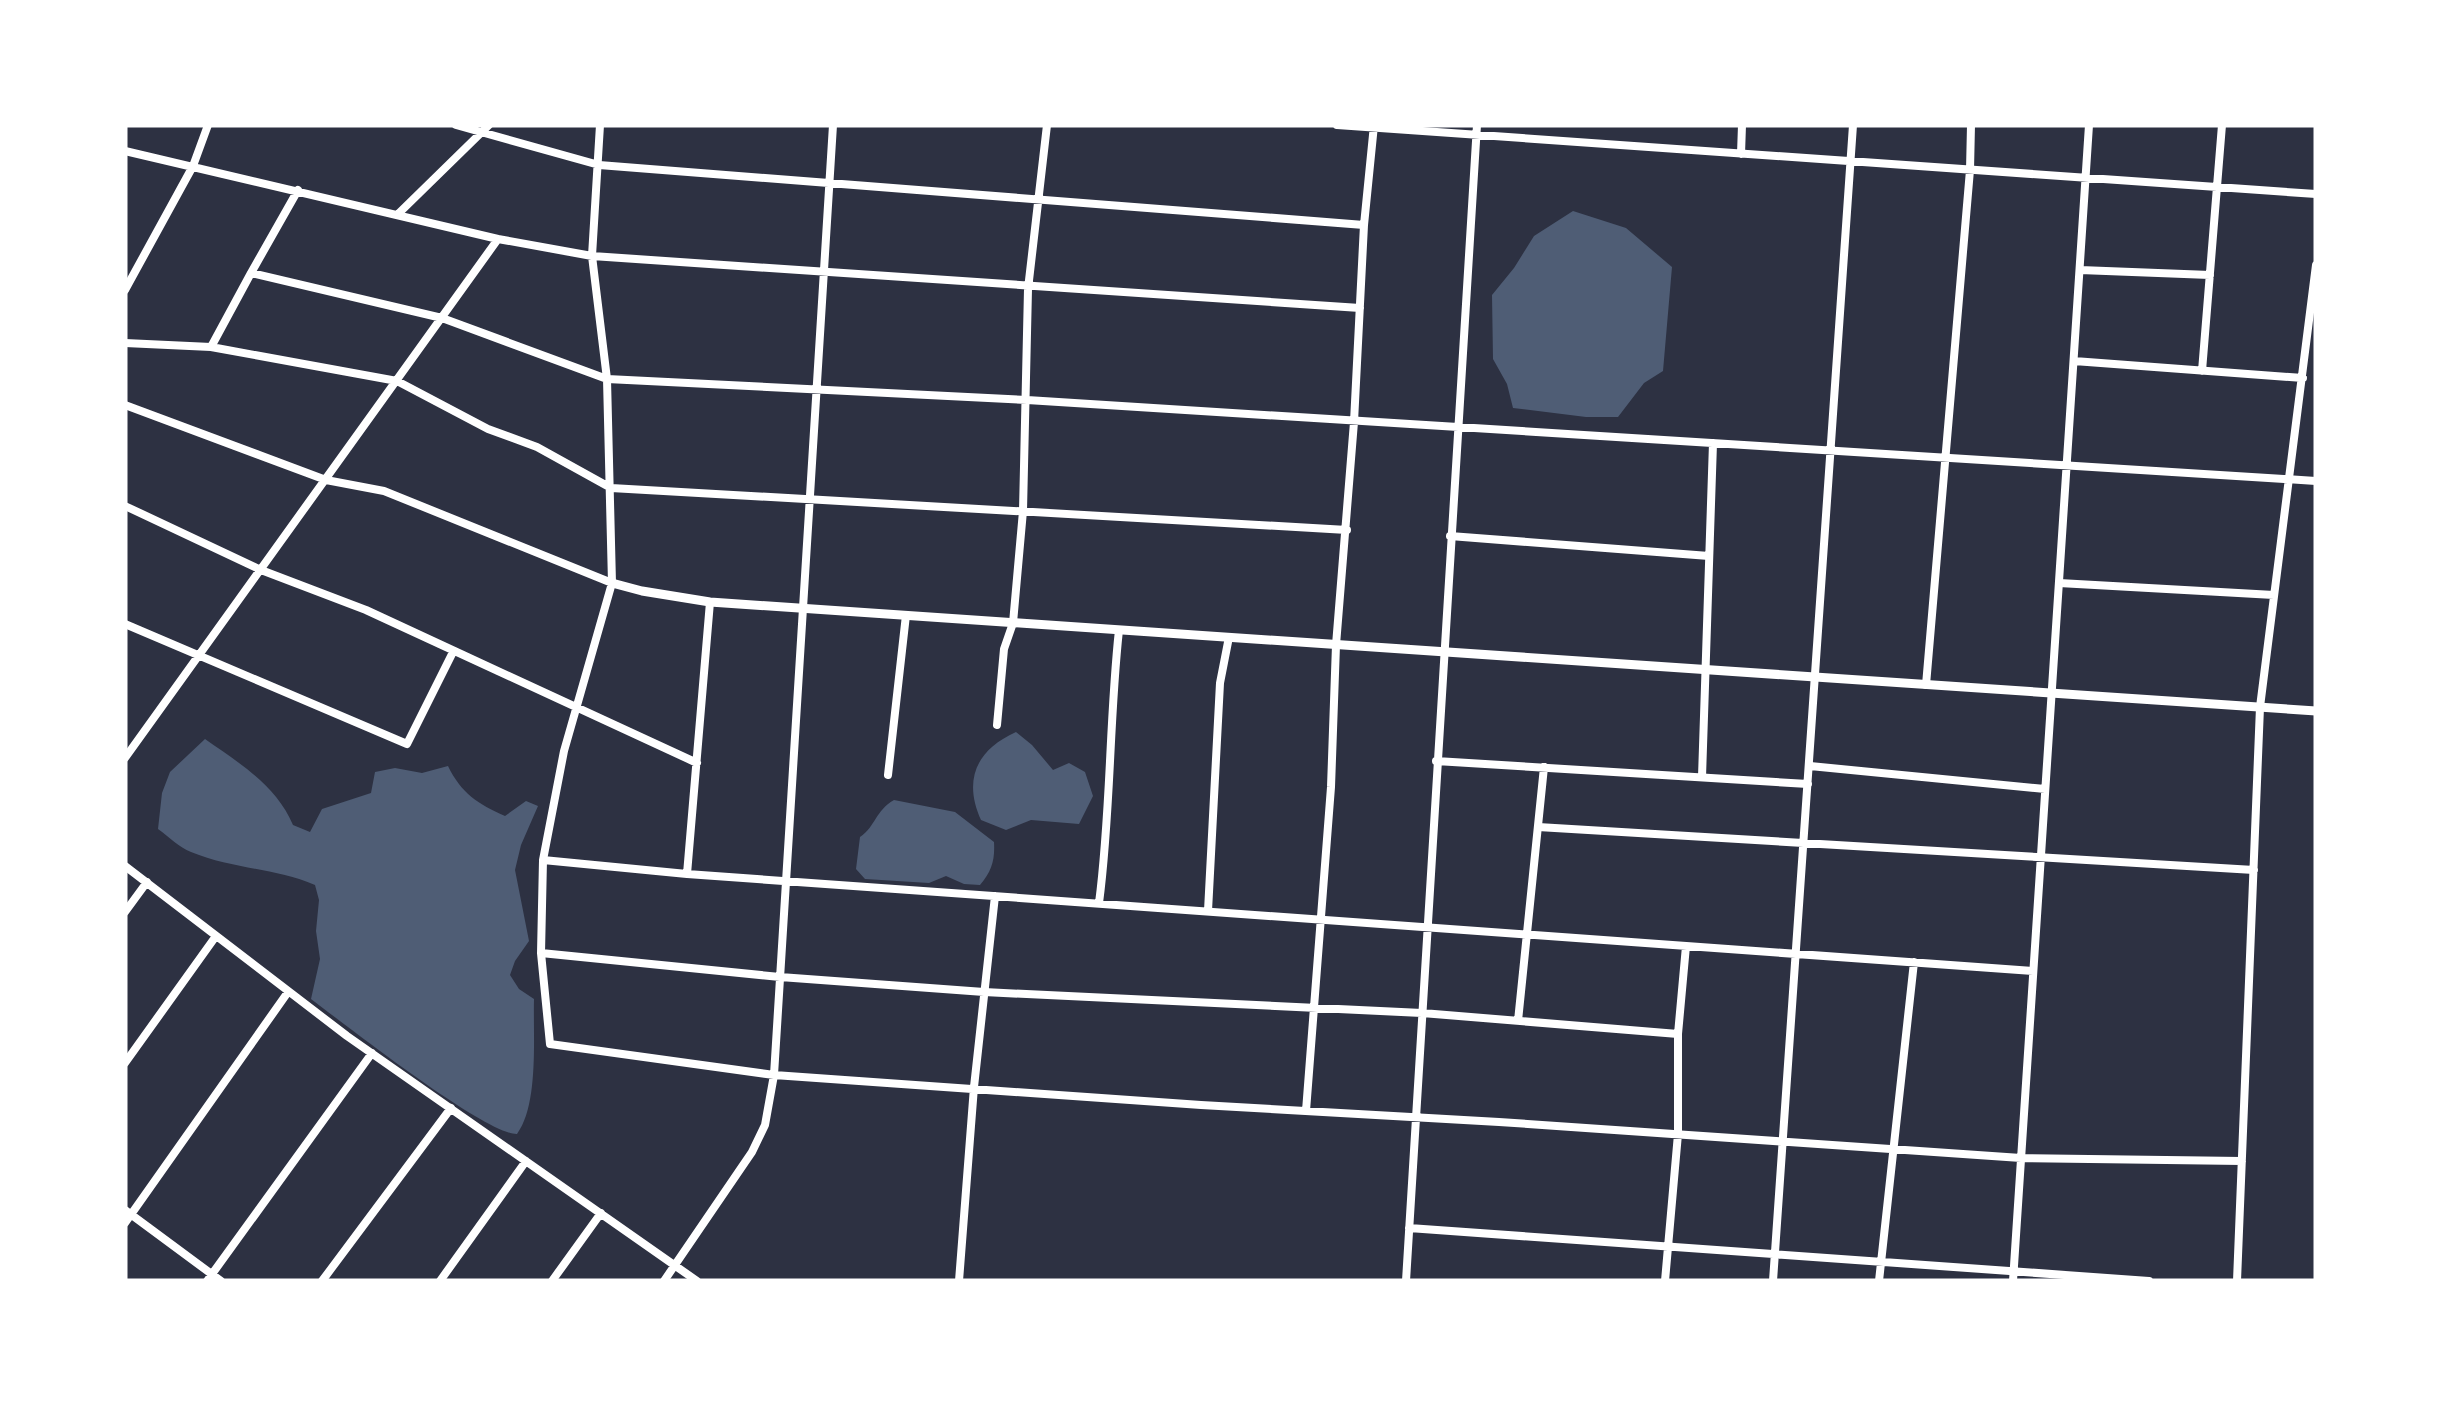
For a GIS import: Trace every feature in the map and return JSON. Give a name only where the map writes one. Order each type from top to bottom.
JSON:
[{"type":"street","points":[[125,290],[194,166],[208,125]]},
{"type":"street","points":[[456,125],[598,165],[1364,224]]},
{"type":"street","points":[[397,215],[489,125]]},
{"type":"street","points":[[600,125],[592,256],[607,379],[612,582],[564,751],[544,860],[541,953],[550,1044],[774,1075],[2021,1158],[2242,1161]]},
{"type":"street","points":[[664,1281],[752,1152],[765,1125],[774,1075],[834,125]]},
{"type":"street","points":[[998,725],[1004,649],[1013,623],[1023,511],[1028,286],[1047,125]]},
{"type":"street","points":[[1337,125],[1477,130],[1741,154],[2316,194]]},
{"type":"street","points":[[1741,154],[1742,125]]},
{"type":"street","points":[[1772,1281],[1853,125]]},
{"type":"street","points":[[1926,684],[1972,125]]},
{"type":"street","points":[[2013,1276],[2089,125]]},
{"type":"street","points":[[2202,371],[2222,125]]},
{"type":"street","points":[[1306,1111],[1331,787],[1336,645],[1347,530],[1364,224],[1374,126]]},
{"type":"street","points":[[1406,1281],[1477,130]]},
{"type":"street","points":[[125,151],[498,239],[592,256],[1360,308]]},
{"type":"street","points":[[210,346],[298,190]]},
{"type":"street","points":[[125,758],[498,239]]},
{"type":"street","points":[[2237,1281],[2260,707],[2316,265]]},
{"type":"street","points":[[2080,270],[2210,275]]},
{"type":"street","points":[[250,273],[442,318],[607,379],[1027,400],[2316,481]]},
{"type":"street","points":[[125,343],[210,346],[397,381],[611,488],[1347,530]]},
{"type":"street","points":[[2074,362],[2303,378]]},
{"type":"street","points":[[125,405],[326,480],[384,491],[612,582],[710,602],[2316,711]]},
{"type":"street","points":[[1702,777],[1713,443]]},
{"type":"street","points":[[125,506],[261,570],[366,610],[697,763]]},
{"type":"street","points":[[1450,536],[1709,556]]},
{"type":"street","points":[[2059,583],[2274,595]]},
{"type":"street","points":[[688,874],[710,602]]},
{"type":"street","points":[[888,775],[906,615]]},
{"type":"street","points":[[125,624],[408,744],[452,652]]},
{"type":"street","points":[[1098,903],[1108,837],[1112,692],[1119,630]]},
{"type":"street","points":[[1208,911],[1220,682],[1229,638]]},
{"type":"street","points":[[125,734],[138,740]]},
{"type":"street","points":[[1436,761],[1808,784]]},
{"type":"street","points":[[1810,766],[2045,789]]},
{"type":"street","points":[[1518,1021],[1544,768]]},
{"type":"street","points":[[1538,828],[2254,870]]},
{"type":"street","points":[[544,860],[688,874],[2033,971]]},
{"type":"street","points":[[125,866],[372,1053],[697,1281]]},
{"type":"street","points":[[125,912],[147,882]]},
{"type":"street","points":[[959,1281],[974,1088],[995,896]]},
{"type":"street","points":[[125,1063],[216,936]]},
{"type":"street","points":[[1664,1281],[1678,1134],[1678,1034],[1686,946]]},
{"type":"street","points":[[541,953],[984,992],[1422,1013],[1678,1034]]},
{"type":"street","points":[[1879,1281],[1914,962]]},
{"type":"street","points":[[125,1223],[128,1212],[288,992]]},
{"type":"street","points":[[209,1278],[372,1053]]},
{"type":"street","points":[[322,1281],[450,1108]]},
{"type":"street","points":[[440,1281],[526,1161]]},
{"type":"street","points":[[128,1212],[209,1278],[221,1281]]},
{"type":"street","points":[[552,1281],[601,1214]]},
{"type":"street","points":[[1409,1228],[1881,1262],[2013,1276],[2149,1281]]},
{"type":"water","points":[[1573,211],[1626,228],[1672,267],[1663,371],[1644,383],[1618,417],[1513,408],[1507,384],[1493,359],[1492,295],[1534,236]]},
{"type":"water","points":[[1016,732],[1053,770],[1069,763],[1085,772],[1093,796],[1079,824],[1031,820],[1006,830],[981,820],[973,792],[977,768],[991,748]]},
{"type":"water","points":[[205,739],[267,787],[293,825],[310,832],[322,809],[371,793],[375,772],[395,768],[422,773],[448,766],[471,797],[505,816],[526,801],[538,806],[515,870],[529,941],[510,975],[519,989],[534,999],[532,1088],[517,1134],[476,1117],[447,1098],[311,999],[320,959],[315,885],[206,858],[158,829],[162,793],[170,772]]},
{"type":"water","points":[[894,800],[955,812],[994,842],[992,865],[980,885],[964,884],[946,876],[929,883],[865,879],[856,869],[860,837]]}]
